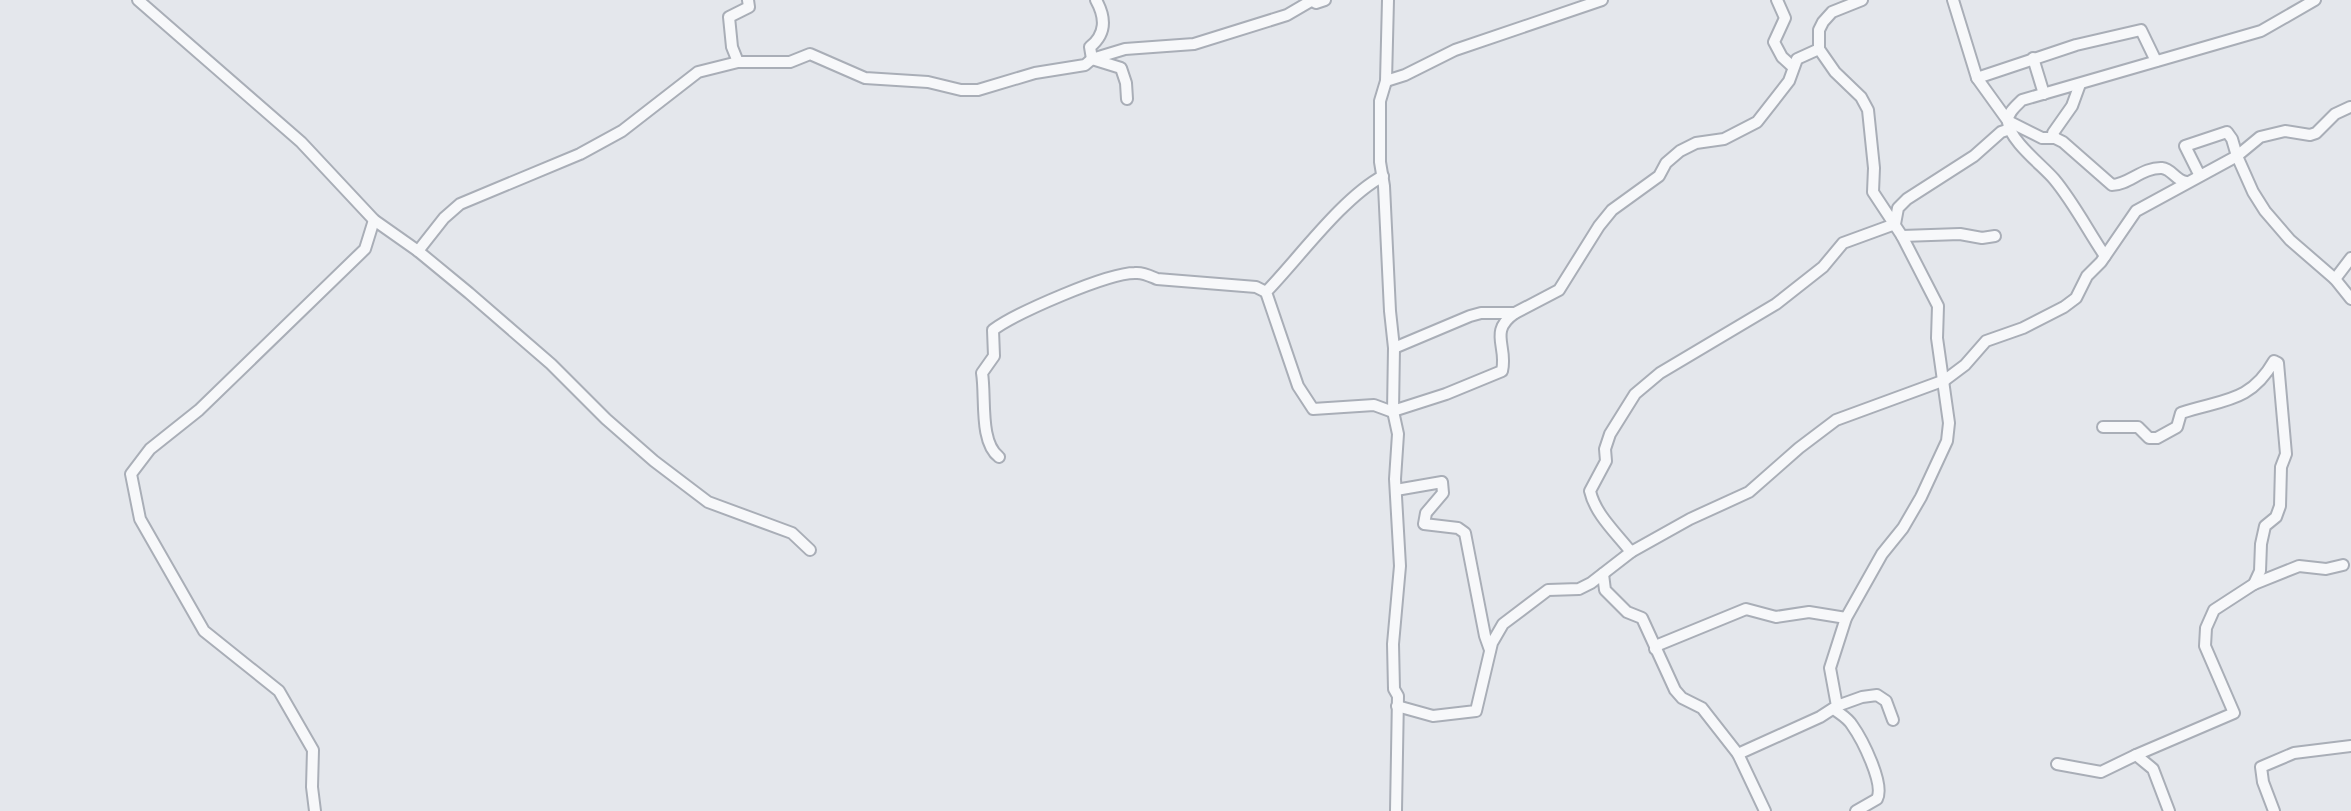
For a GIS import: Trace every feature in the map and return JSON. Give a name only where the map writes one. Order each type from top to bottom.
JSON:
[{"type":"street","points":[[138,0],[301,142],[374,220],[418,251],[551,364],[606,419],[654,461],[708,502],[792,533],[810,550]]},
{"type":"street","points":[[738,62],[732,47],[729,17],[749,7],[748,0]]},
{"type":"street","points":[[1092,59],[1090,47],[1101,38],[1104,30],[1096,0]]},
{"type":"street","points":[[418,251],[444,218],[460,204],[580,154],[622,131],[698,72],[738,62],[790,62],[810,54],[866,78],[928,82],[961,90],[978,90],[1035,73],[1085,65],[1092,59],[1151,45],[1165,47],[1194,44],[1287,15],[1311,0],[1316,3],[1324,0]]},
{"type":"street","points":[[1388,0],[1386,81],[1380,101],[1380,162],[1383,176],[1394,348],[1393,412],[1398,434],[1396,489],[1400,566],[1393,644],[1397,706],[1396,811]]},
{"type":"street","points":[[1386,81],[1406,75],[1455,50],[1602,0]]},
{"type":"street","points":[[1777,0],[1785,18],[1774,42],[1782,57],[1793,67]]},
{"type":"street","points":[[1856,811],[1877,799],[1880,789],[1864,745],[1851,723],[1835,708],[1830,668],[1846,618],[1882,554],[1903,528],[1921,497],[1947,441],[1949,423],[1944,394],[1945,380],[1937,338],[1938,306],[1902,236],[1873,192],[1874,168],[1868,110],[1861,97],[1835,72],[1819,49],[1819,30],[1823,22],[1833,12],[1863,0]]},
{"type":"street","points":[[1953,0],[1977,78],[2024,150],[2054,180],[2081,216],[2105,256]]},
{"type":"street","points":[[1895,224],[1898,208],[1907,199],[1974,156],[2009,125],[2012,109],[2022,100],[2224,39],[2262,31],[2315,0]]},
{"type":"street","points":[[1977,78],[2033,58],[2141,30],[2156,61]]},
{"type":"street","points":[[999,457],[992,452],[987,440],[985,388],[982,373],[994,356],[993,330],[1005,321],[1065,294],[1134,272],[1157,279],[1256,287],[1266,292],[1298,386],[1313,409],[1374,405],[1393,412],[1446,394],[1502,371],[1505,359],[1499,337],[1502,326],[1515,313],[1559,290],[1599,226],[1612,210],[1659,176],[1666,163],[1680,151],[1696,143],[1724,139],[1757,122],[1790,81],[1797,59],[1819,49]]},
{"type":"street","points":[[2033,58],[2044,94]]},
{"type":"street","points":[[1092,59],[1121,68],[1126,83],[1127,99]]},
{"type":"street","points":[[2055,138],[2054,133],[2072,106],[2080,84]]},
{"type":"street","points":[[1397,706],[1433,716],[1476,711],[1490,650],[1503,624],[1548,590],[1578,589],[1603,574],[1631,552],[1690,519],[1749,492],[1799,448],[1836,420],[1945,380],[1965,365],[1986,341],[2023,328],[2076,298],[2087,276],[2105,256],[2136,211],[2236,156],[2260,137],[2285,131],[2310,135],[2316,133],[2336,114],[2350,107]]},
{"type":"street","points":[[2009,125],[2042,138],[2055,138],[2079,155],[2112,186],[2145,171],[2161,168],[2167,169],[2178,181],[2186,182]]},
{"type":"street","points":[[2200,176],[2186,146],[2227,132],[2232,139],[2236,156],[2253,192],[2265,212],[2290,240],[2335,279],[2351,299]]},
{"type":"street","points":[[1266,292],[1330,222],[1383,176]]},
{"type":"street","points":[[315,811],[312,787],[313,750],[279,691],[204,631],[140,519],[131,474],[150,449],[199,410],[365,249],[374,220]]},
{"type":"street","points":[[1631,552],[1607,522],[1592,499],[1590,491],[1606,461],[1605,449],[1610,434],[1635,394],[1660,373],[1776,304],[1823,267],[1843,243],[1895,224]]},
{"type":"street","points":[[1902,236],[1960,234],[1982,238],[1995,236]]},
{"type":"street","points":[[2335,279],[2351,258]]},
{"type":"street","points":[[1394,348],[1470,316],[1481,313],[1515,313]]},
{"type":"street","points":[[2103,427],[2138,427],[2150,438],[2157,438],[2177,427],[2181,413],[2238,398],[2264,378],[2274,361],[2277,361],[2286,454],[2281,467],[2280,506],[2276,517],[2265,526],[2261,544],[2260,571],[2254,584]]},
{"type":"street","points":[[1396,489],[1442,482],[1443,493],[1426,513],[1424,524],[1458,528],[1465,532],[1485,636],[1490,650]]},
{"type":"street","points":[[2057,764],[2101,772],[2234,713],[2205,646],[2206,628],[2214,610],[2254,584],[2299,566],[2326,569],[2343,565]]},
{"type":"street","points":[[1603,574],[1605,590],[1628,612],[1641,618],[1682,698],[1702,708],[1738,754],[1765,811]]},
{"type":"street","points":[[1655,649],[1658,645],[1746,609],[1776,616],[1809,612],[1846,618]]},
{"type":"street","points":[[1738,754],[1862,697],[1877,695],[1886,701],[1893,720]]},
{"type":"street","points":[[2274,811],[2263,782],[2261,767],[2294,753],[2351,746]]},
{"type":"street","points":[[2136,755],[2153,769],[2169,811]]}]
